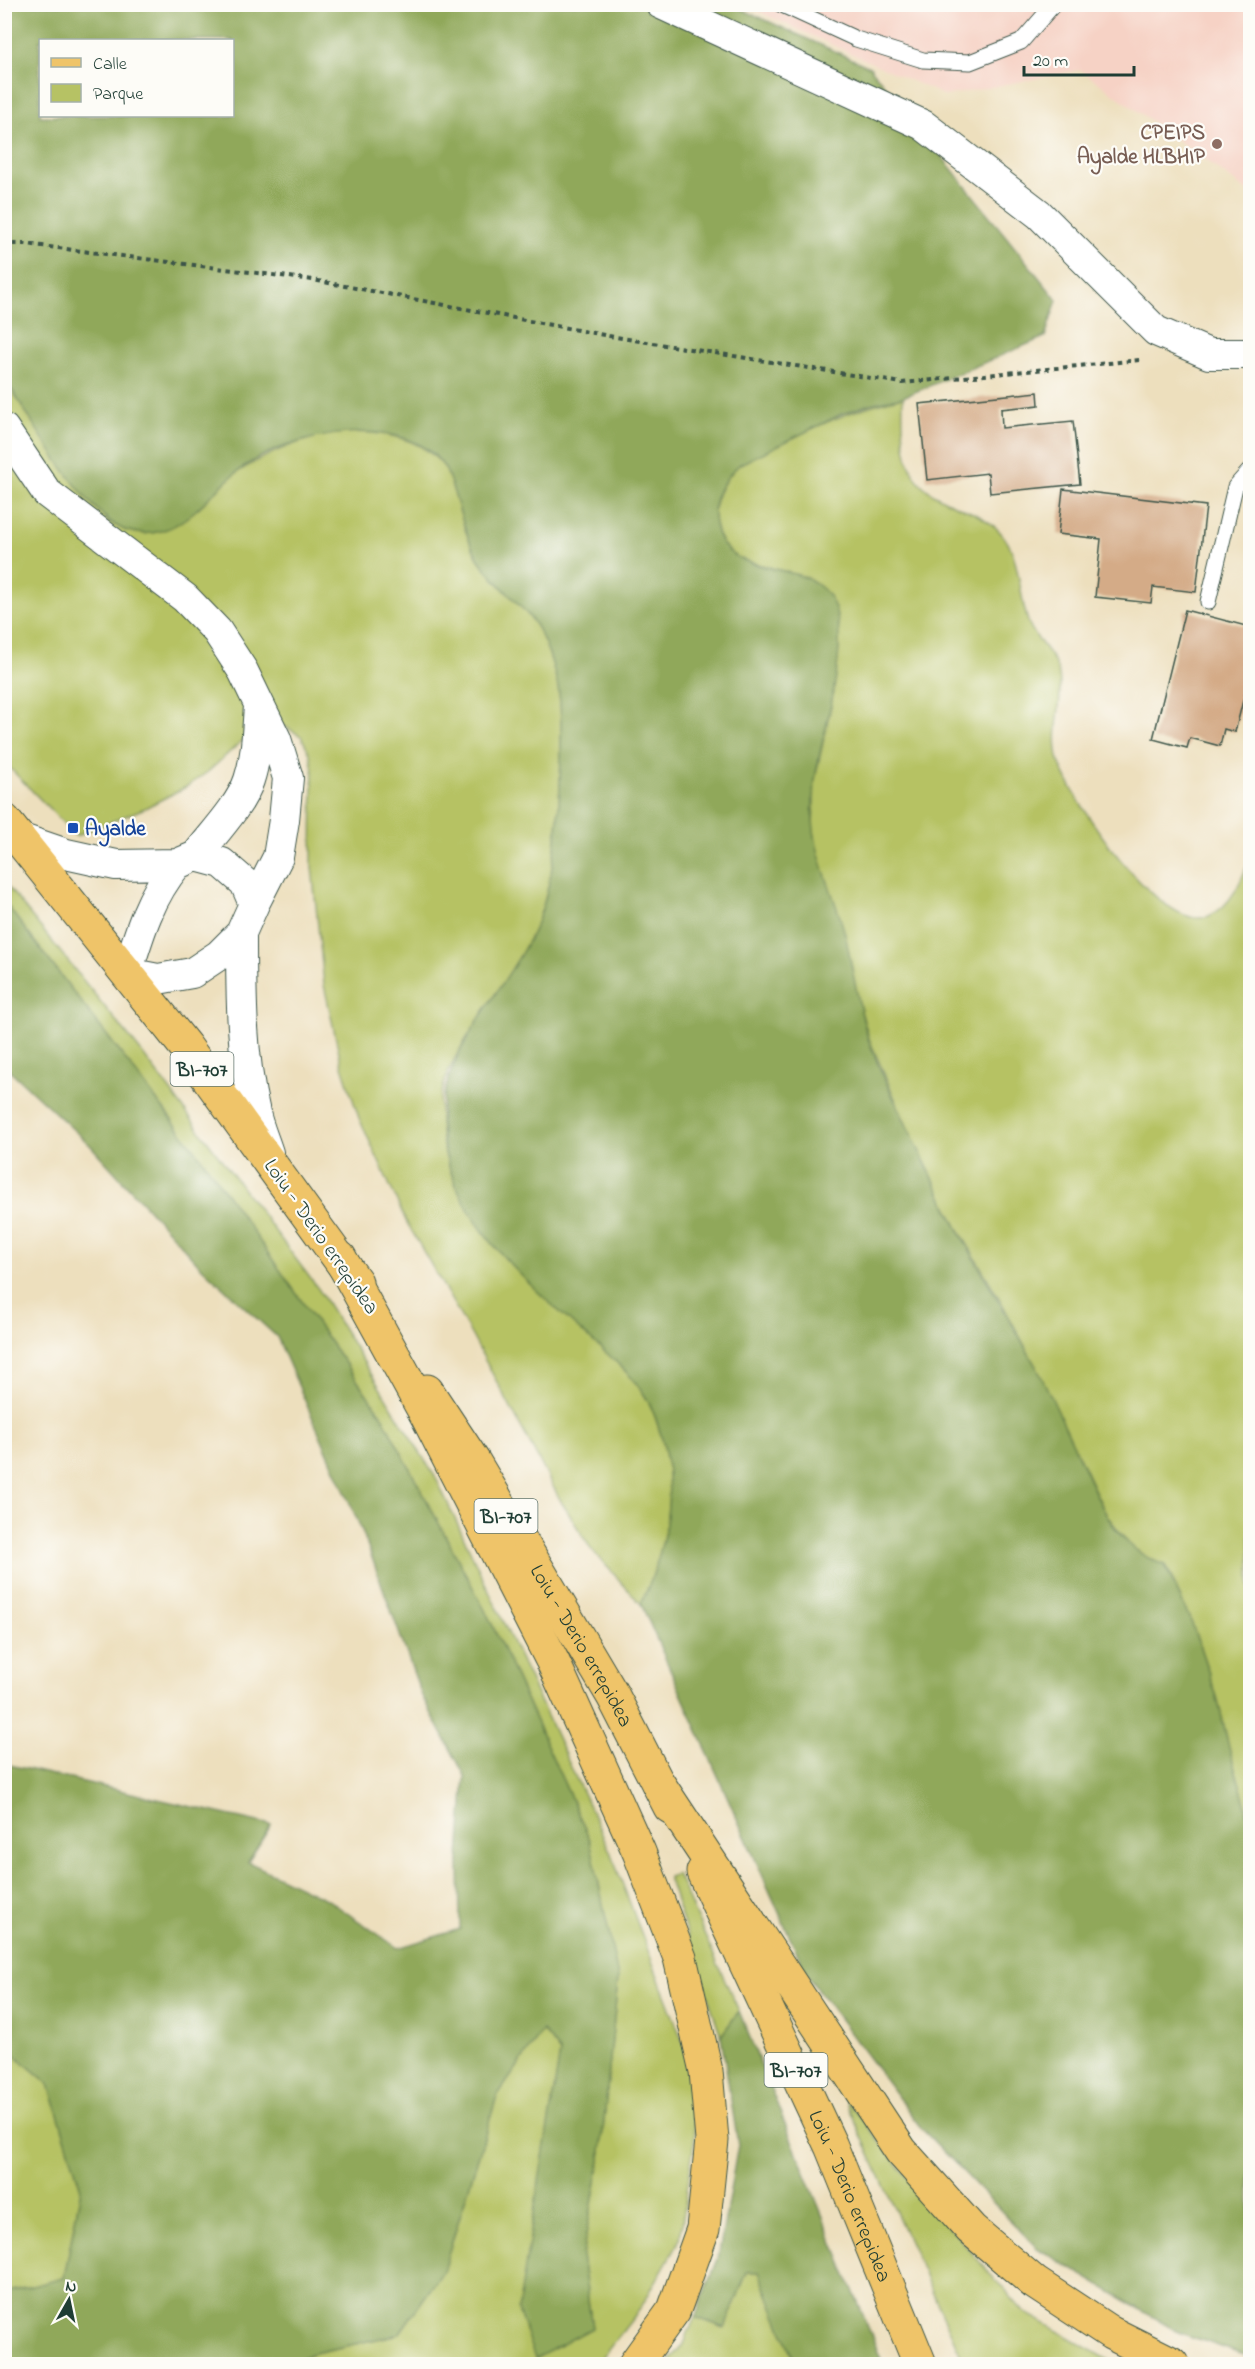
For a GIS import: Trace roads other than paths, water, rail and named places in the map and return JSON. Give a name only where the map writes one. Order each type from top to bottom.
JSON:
[{"type":"main road","name":"Loiu - Derio errepidea","points":[[12,829],[185,1046],[340,1258],[474,1462],[614,1696],[720,1905],[831,2146],[920,2364]]},
{"type":"main road","points":[[340,1258],[427,1416],[554,1664],[639,1852],[680,1958],[706,2071],[712,2140],[704,2229],[674,2310],[635,2364]]},
{"type":"main road","points":[[658,1783],[908,2159],[971,2229],[1035,2283],[1111,2333],[1173,2364]]},
{"type":"street","points":[[661,4],[924,124],[1039,214],[1156,331],[1209,354],[1251,354]]},
{"type":"street","points":[[4,429],[47,493],[185,598],[217,631],[243,671],[276,739],[288,778],[278,857],[241,933],[219,955],[192,972],[158,980],[127,973],[149,907],[162,882],[187,860],[233,808],[249,781],[256,748],[259,706]]},
{"type":"street","points":[[12,829],[66,854],[116,865],[187,860],[222,863],[245,883],[254,904]]},
{"type":"street","points":[[241,933],[241,1005],[247,1068],[255,1114],[273,1167]]},
{"type":"lane","points":[[780,4],[856,39],[922,60],[970,62],[1021,42],[1054,4]]},
{"type":"lane","points":[[1208,602],[1235,487],[1251,470]]},
{"type":"place","name":"CPEIPS Ayalde HLBHIP","points":[[1217,144]]},
{"type":"place","name":"Ayalde","points":[[73,828]]}]
